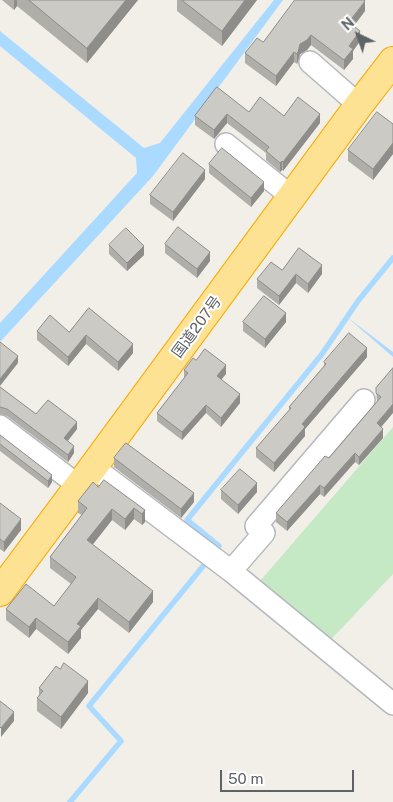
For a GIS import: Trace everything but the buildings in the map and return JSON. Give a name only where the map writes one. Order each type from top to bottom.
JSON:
[{"type":"highway","name":"国道207号","points":[[0,592],[393,61]]},
{"type":"street","points":[[310,62],[359,105]]},
{"type":"street","points":[[226,144],[292,197]]},
{"type":"street","points":[[231,571],[264,533],[256,526],[364,400]]},
{"type":"street","points":[[0,426],[86,477],[231,571],[393,704]]},
{"type":"green space","points":[[393,427],[393,574],[320,651],[248,595]]},
{"type":"water","points":[[274,0],[283,0],[153,176],[0,342],[0,323],[137,173],[136,158],[0,46],[0,31],[144,148],[160,143]]},
{"type":"water","points":[[347,317],[393,352],[393,357]]},
{"type":"waterway","points":[[219,546],[187,520],[322,354],[358,301],[393,258]]},
{"type":"waterway","points":[[70,802],[121,741],[89,706],[204,565]]}]
